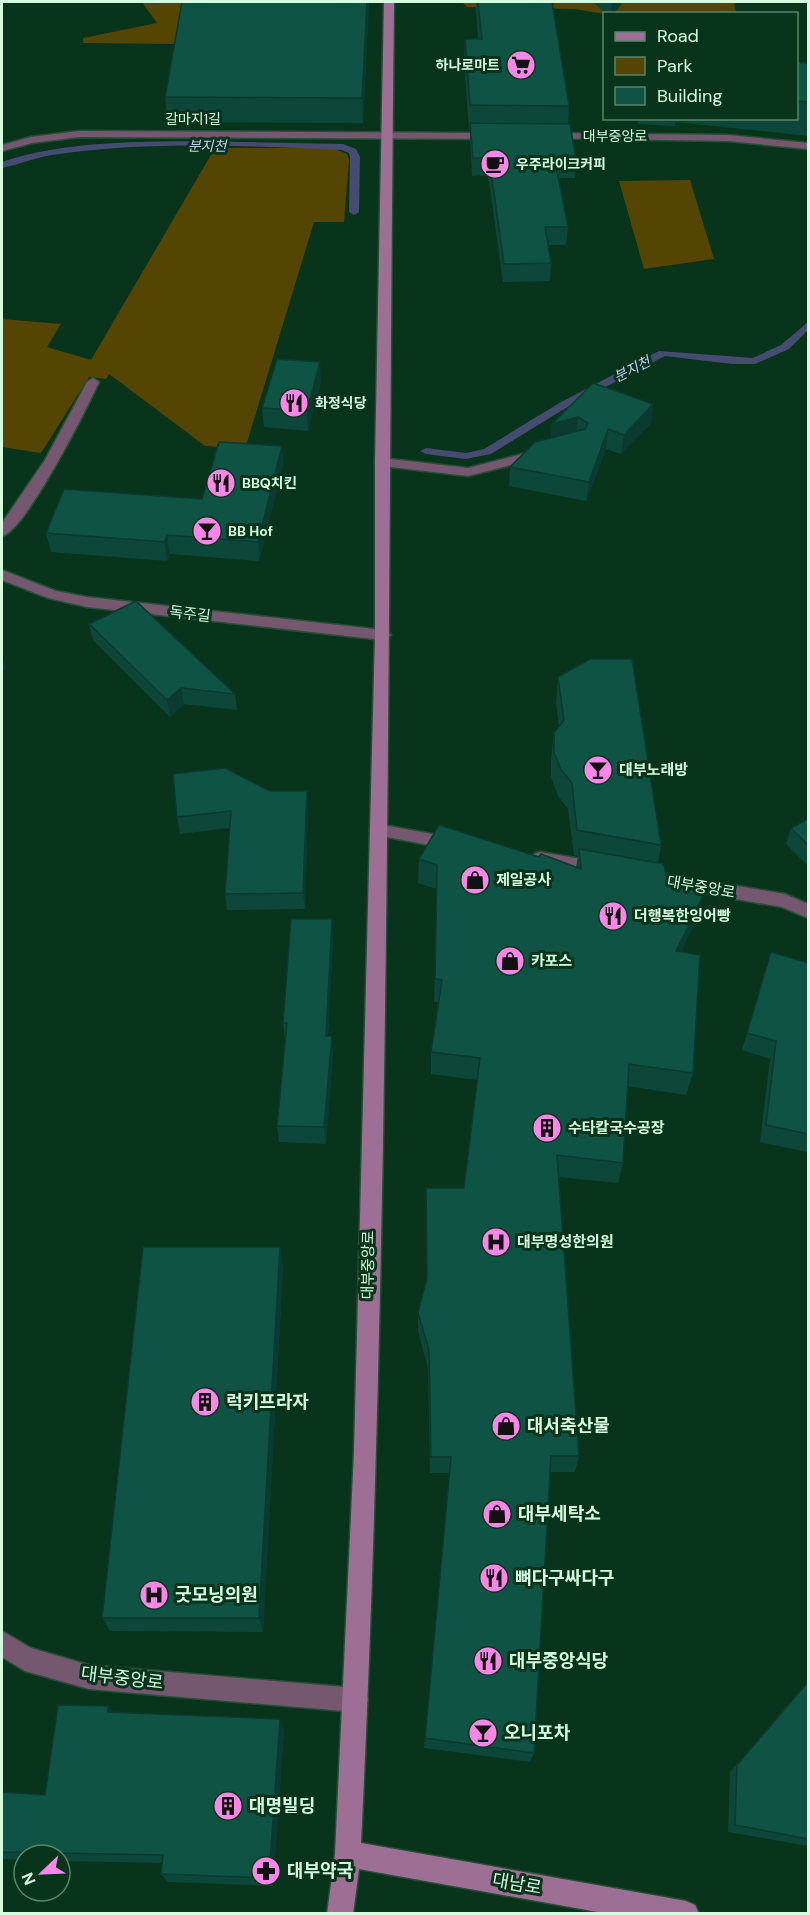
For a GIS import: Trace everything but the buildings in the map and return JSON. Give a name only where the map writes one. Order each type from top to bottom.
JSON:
[{"type":"street","name":"대부중앙로","points":[[340,1914],[348,1854],[365,1440],[383,635],[382,462],[389,2]]},
{"type":"street","name":"대남로","points":[[348,1854],[686,1914]]},
{"type":"lane","name":"갈마지1길","points":[[2,148],[31,140],[79,134],[386,135]]},
{"type":"lane","points":[[386,135],[508,136]]},
{"type":"lane","name":"대부중앙로","points":[[543,136],[694,136],[808,146]]},
{"type":"lane","points":[[2,532],[24,503],[93,382]]},
{"type":"lane","points":[[382,462],[468,472],[555,449]]},
{"type":"lane","name":"독주길","points":[[2,575],[53,595],[87,602],[383,635]]},
{"type":"lane","points":[[378,831],[467,846]]},
{"type":"lane","name":"대부중앙로","points":[[526,856],[786,901],[808,911]]},
{"type":"lane","name":"대부중앙로","points":[[2,1643],[25,1659],[89,1677],[356,1700]]},
{"type":"green space","points":[[142,2],[184,2],[177,44],[83,43],[83,38],[157,23]]},
{"type":"green space","points":[[462,2],[734,2],[736,12],[603,12],[603,14],[575,9],[467,7]]},
{"type":"green space","points":[[215,148],[333,148],[347,154],[349,160],[344,222],[314,222],[245,449],[205,446],[109,374],[106,379],[89,377],[41,453],[2,447],[2,319],[61,324],[47,347],[91,360]]},
{"type":"green space","points":[[690,180],[714,259],[644,269],[619,181]]},
{"type":"waterway","name":"분지천","points":[[2,165],[56,151],[112,146],[223,144],[343,147],[353,151],[355,157],[354,212]]},
{"type":"waterway","name":"분지천","points":[[426,451],[466,456],[487,452],[565,404],[663,353],[732,361],[755,361],[785,347],[808,325]]},
{"type":"place","name":"하나로마트","points":[[521,65]]},
{"type":"place","name":"우주라이크커피","points":[[495,164]]},
{"type":"place","name":"화정식당","points":[[294,403]]},
{"type":"place","name":"BBQ치킨","points":[[221,483]]},
{"type":"place","name":"BB Hof","points":[[207,531]]},
{"type":"place","name":"대부노래방","points":[[598,770]]},
{"type":"place","name":"제일공사","points":[[475,880]]},
{"type":"place","name":"더행복한잉어빵","points":[[613,916]]},
{"type":"place","name":"카포스","points":[[510,961]]},
{"type":"place","name":"수타칼국수공장","points":[[547,1128]]},
{"type":"place","name":"대부명성한의원","points":[[496,1242]]},
{"type":"place","name":"럭키프라자","points":[[205,1402]]},
{"type":"place","name":"대서축산물","points":[[506,1426]]},
{"type":"place","name":"대부세탁소","points":[[497,1514]]},
{"type":"place","name":"뼈다구싸다구","points":[[494,1578]]},
{"type":"place","name":"굿모닝의원","points":[[154,1595]]},
{"type":"place","name":"대부중앙식당","points":[[488,1661]]},
{"type":"place","name":"오니포차","points":[[483,1733]]},
{"type":"place","name":"대명빌딩","points":[[228,1806]]},
{"type":"place","name":"대부약국","points":[[266,1871]]}]
